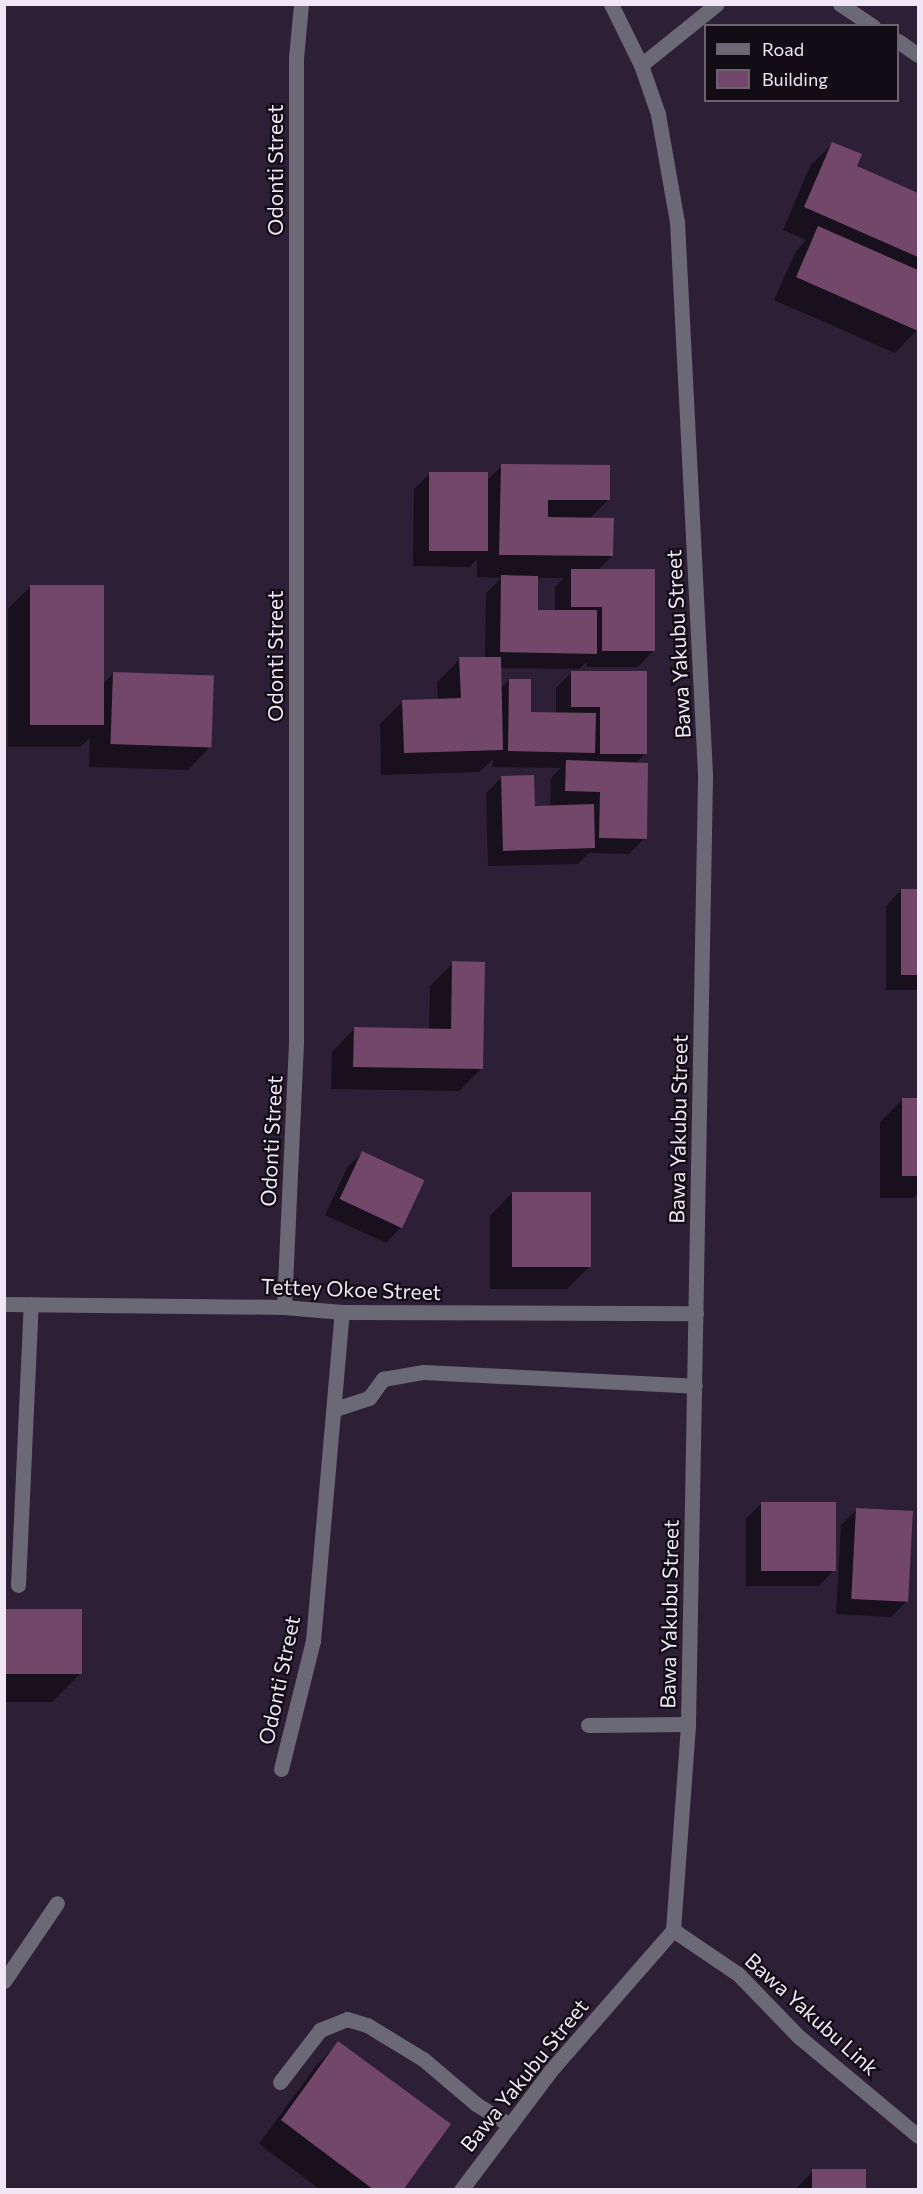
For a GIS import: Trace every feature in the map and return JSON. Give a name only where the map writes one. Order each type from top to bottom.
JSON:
[{"type":"street","name":"Odonti Street","points":[[284,1307],[296,1043],[296,58],[301,4]]},
{"type":"street","name":"Bawa Yakubu Street","points":[[461,2190],[551,2070],[673,1930],[688,1724],[704,762],[677,222],[670,165],[641,65],[610,4]]},
{"type":"street","points":[[641,65],[717,4]]},
{"type":"street","points":[[840,4],[870,24]]},
{"type":"street","points":[[899,42],[918,55]]},
{"type":"street","name":"Tettey Okoe Street","points":[[4,1304],[284,1307],[342,1312],[696,1313]]},
{"type":"street","points":[[18,1585],[31,1304]]},
{"type":"street","name":"Odonti Street","points":[[281,1769],[313,1641],[342,1312]]},
{"type":"street","points":[[335,1409],[369,1398],[383,1379],[423,1372],[695,1386]]},
{"type":"street","points":[[588,1725],[688,1724]]},
{"type":"street","points":[[4,1981],[57,1903]]},
{"type":"street","name":"Bawa Yakubu Link","points":[[673,1930],[738,1974],[798,2036],[918,2136]]},
{"type":"street","points":[[280,2082],[320,2030],[347,2019],[367,2025],[423,2059],[476,2104],[510,2125]]},
{"type":"building","points":[[832,142],[862,154],[857,166],[918,193],[918,257],[804,207]]},
{"type":"building","points":[[818,226],[918,270],[918,331],[796,277]]},
{"type":"building","points":[[501,464],[610,465],[610,500],[548,500],[548,517],[614,518],[613,556],[499,555]]},
{"type":"building","points":[[429,472],[488,472],[488,551],[429,551]]},
{"type":"building","points":[[571,569],[655,569],[655,651],[602,651],[602,607],[571,607]]},
{"type":"building","points":[[501,575],[538,576],[538,610],[597,610],[597,654],[500,652]]},
{"type":"building","points":[[30,585],[104,585],[104,725],[30,725]]},
{"type":"building","points":[[459,657],[501,657],[503,750],[404,753],[402,700],[461,698]]},
{"type":"building","points":[[571,671],[647,671],[647,754],[600,754],[600,707],[571,707]]},
{"type":"building","points":[[113,672],[214,676],[211,747],[110,744]]},
{"type":"building","points":[[509,679],[531,679],[531,712],[596,713],[595,753],[508,751]]},
{"type":"building","points":[[566,760],[648,763],[647,839],[599,838],[600,792],[565,791]]},
{"type":"building","points":[[534,775],[535,806],[594,804],[595,848],[503,851],[501,776]]},
{"type":"building","points":[[901,889],[918,889],[918,975],[901,975]]},
{"type":"building","points":[[452,961],[485,962],[483,1069],[353,1067],[354,1027],[451,1029]]},
{"type":"building","points":[[902,1098],[918,1098],[918,1176],[902,1176]]},
{"type":"building","points":[[362,1151],[425,1180],[402,1228],[340,1199]]},
{"type":"building","points":[[512,1192],[591,1192],[591,1267],[512,1267]]},
{"type":"building","points":[[761,1502],[836,1502],[836,1571],[761,1571]]},
{"type":"building","points":[[856,1508],[913,1511],[908,1602],[851,1599]]},
{"type":"building","points":[[4,1609],[82,1609],[82,1674],[4,1674]]},
{"type":"building","points":[[338,2041],[451,2124],[403,2190],[374,2190],[281,2120]]},
{"type":"building","points":[[812,2169],[866,2169],[866,2190],[812,2190]]}]
